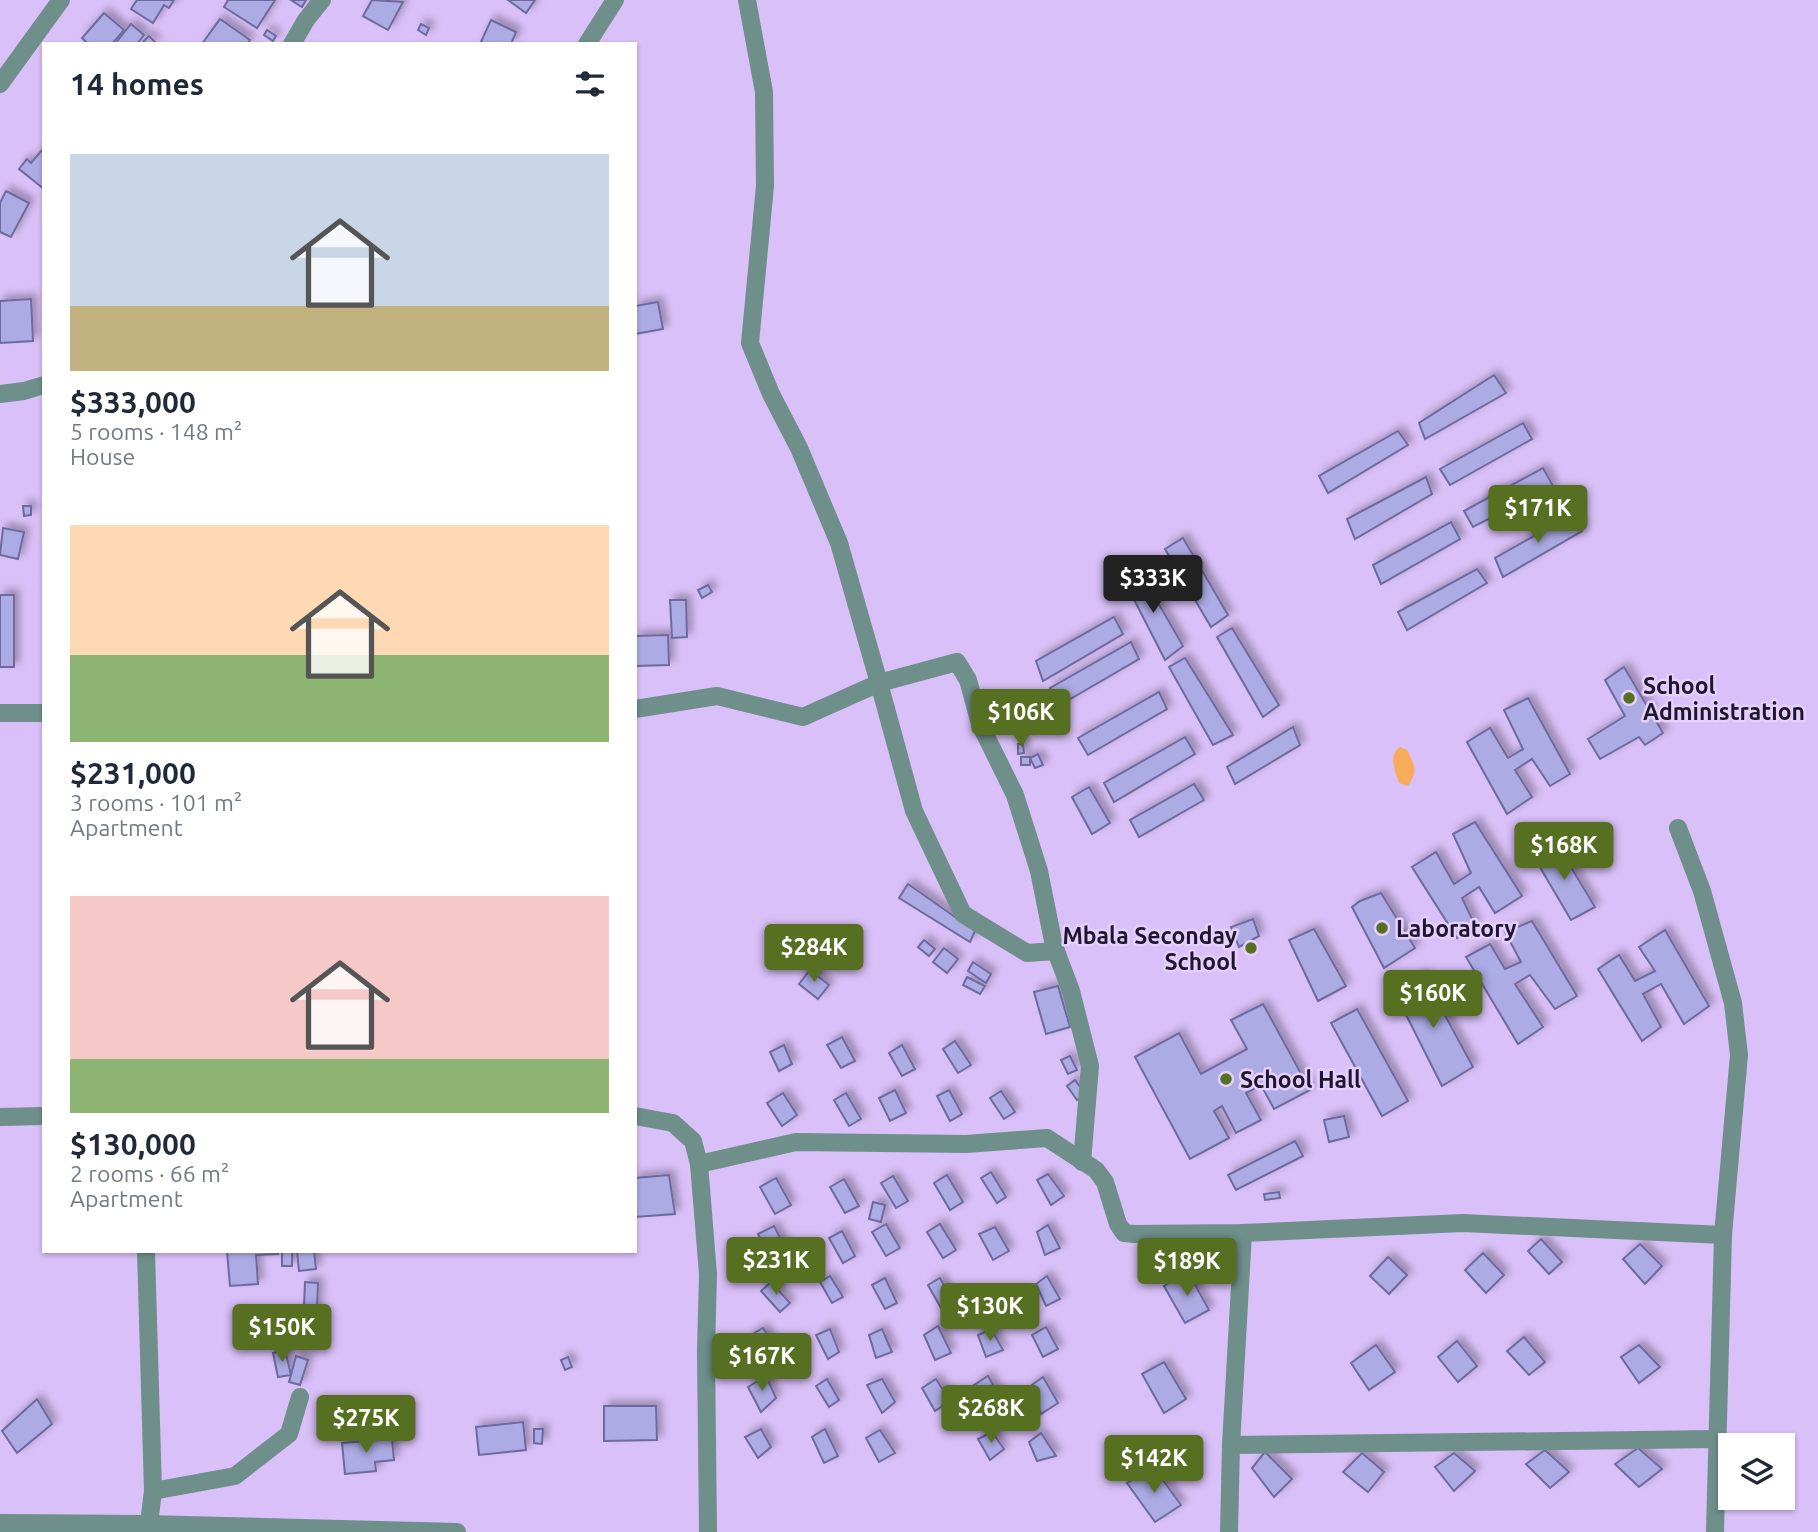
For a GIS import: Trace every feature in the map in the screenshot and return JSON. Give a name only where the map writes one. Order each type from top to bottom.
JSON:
[{"type":"street","points":[[0,84],[61,0]]},
{"type":"street","points":[[293,42],[322,0]]},
{"type":"street","points":[[588,42],[615,0]]},
{"type":"street","points":[[747,0],[764,92],[765,186],[750,343],[839,542],[914,811],[963,914],[1027,953],[1056,951]]},
{"type":"street","points":[[0,394],[42,386]]},
{"type":"street","points":[[637,709],[717,696],[803,717],[879,683],[957,662],[968,680],[980,724],[1015,795],[1039,871],[1056,951],[1071,991],[1090,1066],[1082,1162]]},
{"type":"street","points":[[0,713],[42,713]]},
{"type":"street","points":[[1678,828],[1702,891],[1720,956],[1732,1003],[1739,1055],[1723,1235],[1715,1532]]},
{"type":"street","points":[[0,1116],[42,1116]]},
{"type":"street","points":[[637,1116],[673,1123],[693,1141],[699,1164],[708,1274],[708,1532]]},
{"type":"street","points":[[699,1164],[796,1142],[967,1144],[1047,1138],[1096,1170],[1105,1182],[1118,1224],[1124,1233],[1243,1233],[1463,1223],[1723,1235]]},
{"type":"street","points":[[1229,1532],[1243,1233]]},
{"type":"street","points":[[146,1253],[153,1491],[147,1528]]},
{"type":"street","points":[[153,1491],[235,1476],[289,1434],[300,1396]]},
{"type":"street","points":[[1231,1445],[1717,1439]]},
{"type":"street","points":[[0,1523],[147,1528],[457,1532]]},
{"type":"shaded area","points":[[1400,747],[1407,750],[1413,764],[1414,772],[1408,786],[1399,783],[1394,768],[1394,754]]},
{"type":"building","points":[[137,0],[174,0],[169,8],[164,5],[153,23],[131,9]]},
{"type":"building","points":[[228,0],[275,0],[257,28],[224,7]]},
{"type":"building","points":[[291,0],[306,0],[302,7]]},
{"type":"building","points":[[372,0],[403,2],[388,30],[363,16]]},
{"type":"building","points":[[508,0],[535,0],[526,13]]},
{"type":"building","points":[[104,13],[124,30],[114,42],[86,42],[82,38]]},
{"type":"building","points":[[220,19],[250,40],[248,42],[203,42]]},
{"type":"building","points":[[491,20],[516,32],[512,42],[481,42]]},
{"type":"building","points":[[131,24],[144,35],[139,42],[117,42]]},
{"type":"building","points":[[421,24],[429,28],[426,35],[418,30]]},
{"type":"building","points":[[267,30],[276,36],[273,41],[264,35]]},
{"type":"building","points":[[149,36],[155,42],[143,42]]},
{"type":"building","points":[[42,150],[42,187],[19,169],[27,159],[31,163]]},
{"type":"building","points":[[6,191],[29,203],[11,237],[0,232],[0,203]]},
{"type":"building","points":[[31,299],[33,341],[0,343],[0,301]]},
{"type":"building","points":[[658,302],[663,329],[637,334],[637,306]]},
{"type":"building","points":[[1494,375],[1506,393],[1425,439],[1419,423]]},
{"type":"building","points":[[1523,423],[1532,439],[1450,485],[1440,469]]},
{"type":"building","points":[[1398,431],[1408,445],[1328,493],[1319,476]]},
{"type":"building","points":[[1543,468],[1553,486],[1473,527],[1464,511]]},
{"type":"building","points":[[1426,477],[1432,494],[1355,539],[1347,519]]},
{"type":"building","points":[[23,506],[31,506],[31,515],[24,516]]},
{"type":"building","points":[[1573,514],[1582,531],[1503,577],[1495,558]]},
{"type":"building","points":[[1451,522],[1460,539],[1381,584],[1373,565]]},
{"type":"building","points":[[3,528],[24,532],[18,559],[0,555]]},
{"type":"building","points":[[1183,538],[1228,615],[1211,627],[1165,549]]},
{"type":"building","points":[[1138,568],[1183,646],[1165,660],[1123,578]]},
{"type":"building","points":[[1477,569],[1487,583],[1407,630],[1398,612]]},
{"type":"building","points":[[708,585],[712,592],[702,598],[698,590]]},
{"type":"building","points":[[0,595],[14,595],[14,667],[0,667]]},
{"type":"building","points":[[670,600],[686,600],[687,637],[672,638]]},
{"type":"building","points":[[1114,617],[1123,634],[1043,681],[1036,661]]},
{"type":"building","points":[[1232,628],[1279,705],[1263,717],[1217,637]]},
{"type":"building","points":[[668,635],[669,665],[637,666],[637,636]]},
{"type":"building","points":[[1131,642],[1139,659],[1060,705],[1050,688]]},
{"type":"building","points":[[1185,658],[1233,735],[1213,745],[1169,667]]},
{"type":"building","name":"School Administration","points":[[1624,667],[1663,733],[1645,745],[1639,737],[1600,759],[1588,739],[1625,716],[1605,680]]},
{"type":"building","points":[[1159,692],[1167,709],[1088,755],[1078,738]]},
{"type":"building","points":[[1528,698],[1570,774],[1550,786],[1532,759],[1515,770],[1532,797],[1507,814],[1467,742],[1490,728],[1508,758],[1523,749],[1504,710]]},
{"type":"building","points":[[1293,727],[1300,745],[1235,784],[1227,767]]},
{"type":"building","points":[[1185,737],[1195,754],[1114,802],[1104,783]]},
{"type":"building","points":[[1018,744],[1023,744],[1024,753],[1018,754]]},
{"type":"building","points":[[1038,754],[1043,765],[1035,768],[1030,758]]},
{"type":"building","points":[[1021,757],[1030,757],[1030,765],[1021,765]]},
{"type":"building","points":[[1194,784],[1204,800],[1139,837],[1130,820]]},
{"type":"building","points":[[1089,787],[1110,823],[1092,834],[1072,797]]},
{"type":"building","points":[[1475,822],[1522,896],[1495,913],[1479,887],[1462,898],[1475,925],[1457,938],[1412,867],[1436,852],[1454,884],[1471,873],[1453,834]]},
{"type":"building","points":[[1557,844],[1595,907],[1571,920],[1534,857]]},
{"type":"building","points":[[908,884],[975,931],[970,942],[899,898]]},
{"type":"building","name":"Laboratory","points":[[1381,893],[1415,948],[1384,968],[1352,907]]},
{"type":"building","points":[[1253,919],[1259,936],[1239,947],[1231,927]]},
{"type":"building","points":[[1532,921],[1577,996],[1555,1009],[1530,975],[1515,984],[1543,1027],[1518,1044],[1466,957],[1490,944],[1505,969],[1521,962],[1505,932]]},
{"type":"building","points":[[1314,929],[1346,986],[1318,1001],[1289,940]]},
{"type":"building","points":[[1665,930],[1709,1006],[1684,1024],[1661,984],[1643,994],[1661,1027],[1642,1041],[1598,969],[1619,955],[1635,981],[1655,971],[1639,947]]},
{"type":"building","points":[[924,940],[935,949],[929,956],[918,947]]},
{"type":"building","points":[[944,948],[958,959],[947,973],[933,962]]},
{"type":"building","points":[[973,962],[991,974],[986,983],[968,971]]},
{"type":"building","points":[[810,970],[829,985],[818,999],[799,984]]},
{"type":"building","name":"Laboratory","points":[[1423,975],[1473,1067],[1442,1086],[1394,991]]},
{"type":"building","points":[[967,977],[985,986],[980,994],[963,985]]},
{"type":"building","points":[[1058,986],[1070,1027],[1046,1034],[1034,992]]},
{"type":"building","name":"School Hall","points":[[1263,1004],[1310,1090],[1274,1109],[1261,1085],[1246,1093],[1261,1120],[1236,1133],[1222,1106],[1214,1111],[1229,1138],[1190,1159],[1135,1057],[1179,1033],[1201,1074],[1247,1049],[1231,1020]]},
{"type":"building","points":[[1357,1009],[1408,1101],[1382,1116],[1331,1023]]},
{"type":"building","points":[[842,1037],[855,1061],[841,1068],[827,1045]]},
{"type":"building","points":[[955,1041],[971,1065],[958,1073],[943,1049]]},
{"type":"building","points":[[784,1045],[792,1064],[779,1071],[770,1052]]},
{"type":"building","points":[[902,1045],[915,1069],[902,1076],[889,1053]]},
{"type":"building","points":[[1070,1056],[1077,1070],[1068,1074],[1061,1060]]},
{"type":"building","points":[[1075,1080],[1085,1094],[1077,1100],[1067,1086]]},
{"type":"building","points":[[895,1090],[906,1113],[890,1121],[879,1098]]},
{"type":"building","points":[[949,1090],[962,1114],[950,1121],[937,1096]]},
{"type":"building","points":[[1001,1091],[1015,1112],[1004,1119],[990,1098]]},
{"type":"building","points":[[783,1093],[797,1115],[782,1126],[767,1103]]},
{"type":"building","points":[[846,1093],[861,1119],[849,1126],[834,1100]]},
{"type":"building","points":[[1344,1116],[1349,1137],[1329,1142],[1324,1120]]},
{"type":"building","points":[[1295,1141],[1303,1156],[1236,1190],[1228,1175]]},
{"type":"building","points":[[991,1172],[1006,1197],[997,1203],[981,1178]]},
{"type":"building","points":[[1048,1174],[1064,1196],[1051,1205],[1037,1180]]},
{"type":"building","points":[[669,1175],[675,1214],[637,1217],[637,1178]]},
{"type":"building","points":[[947,1175],[963,1202],[950,1210],[934,1183]]},
{"type":"building","points":[[893,1176],[908,1201],[896,1208],[881,1183]]},
{"type":"building","points":[[776,1178],[791,1205],[775,1214],[760,1187]]},
{"type":"building","points":[[844,1179],[859,1206],[845,1213],[830,1187]]},
{"type":"building","points":[[1279,1192],[1280,1198],[1265,1200],[1264,1194]]},
{"type":"building","points":[[873,1202],[885,1205],[881,1222],[869,1219]]},
{"type":"building","points":[[886,1224],[900,1248],[886,1256],[872,1232]]},
{"type":"building","points":[[940,1224],[956,1250],[943,1258],[927,1232]]},
{"type":"building","points":[[1048,1225],[1060,1248],[1045,1255],[1037,1232]]},
{"type":"building","points":[[774,1226],[789,1255],[773,1263],[758,1234]]},
{"type":"building","points":[[995,1227],[1009,1251],[993,1260],[979,1234]]},
{"type":"building","points":[[842,1231],[855,1256],[843,1263],[829,1238]]},
{"type":"building","points":[[1541,1239],[1562,1262],[1549,1274],[1528,1251]]},
{"type":"building","points":[[1640,1244],[1662,1266],[1645,1284],[1623,1259]]},
{"type":"building","points":[[227,1253],[278,1253],[256,1255],[258,1284],[230,1286]]},
{"type":"building","points":[[282,1253],[292,1253],[292,1266],[282,1266]]},
{"type":"building","points":[[297,1253],[314,1253],[316,1269],[299,1271]]},
{"type":"building","points":[[1483,1253],[1504,1275],[1486,1293],[1465,1270]]},
{"type":"building","points":[[1388,1257],[1407,1275],[1389,1294],[1370,1276]]},
{"type":"building","points":[[1188,1272],[1209,1310],[1185,1323],[1164,1286]]},
{"type":"building","points":[[830,1276],[843,1297],[832,1303],[820,1282]]},
{"type":"building","points":[[1047,1276],[1060,1299],[1046,1306],[1036,1284]]},
{"type":"building","points":[[885,1278],[897,1303],[885,1309],[872,1285]]},
{"type":"building","points":[[940,1278],[952,1301],[941,1308],[928,1285]]},
{"type":"building","points":[[305,1282],[318,1283],[316,1330],[303,1329]]},
{"type":"building","points":[[771,1282],[790,1303],[780,1312],[761,1291]]},
{"type":"building","points":[[938,1326],[951,1353],[935,1360],[924,1335]]},
{"type":"building","points":[[1046,1327],[1058,1349],[1043,1357],[1032,1335]]},
{"type":"building","points":[[763,1328],[778,1351],[763,1360],[749,1336]]},
{"type":"building","points":[[830,1329],[839,1352],[828,1359],[816,1335]]},
{"type":"building","points":[[882,1329],[892,1352],[876,1358],[869,1335]]},
{"type":"building","points":[[991,1329],[1003,1350],[986,1357],[978,1335]]},
{"type":"building","points":[[1524,1337],[1545,1362],[1529,1375],[1507,1351]]},
{"type":"building","points":[[1457,1341],[1477,1366],[1458,1382],[1438,1357]]},
{"type":"building","points":[[1376,1345],[1395,1372],[1369,1390],[1351,1363]]},
{"type":"building","points":[[1639,1345],[1660,1367],[1639,1383],[1621,1357]]},
{"type":"building","points":[[285,1350],[291,1375],[278,1377],[273,1353]]},
{"type":"building","points":[[296,1356],[308,1360],[300,1385],[289,1382]]},
{"type":"building","points":[[568,1357],[572,1367],[565,1370],[561,1360]]},
{"type":"building","points":[[1164,1362],[1186,1399],[1164,1413],[1142,1374]]},
{"type":"building","points":[[766,1376],[776,1398],[761,1412],[748,1387]]},
{"type":"building","points":[[988,1376],[1003,1402],[990,1411],[974,1385]]},
{"type":"building","points":[[1043,1377],[1058,1403],[1041,1414],[1029,1387]]},
{"type":"building","points":[[827,1379],[839,1400],[829,1407],[816,1386]]},
{"type":"building","points":[[882,1379],[895,1402],[882,1413],[867,1385]]},
{"type":"building","points":[[936,1379],[950,1401],[935,1411],[922,1388]]},
{"type":"building","points":[[37,1399],[52,1424],[17,1453],[2,1431]]},
{"type":"building","points":[[604,1406],[656,1406],[657,1440],[604,1441]]},
{"type":"building","points":[[523,1422],[526,1450],[479,1455],[476,1427]]},
{"type":"building","points":[[534,1429],[543,1429],[542,1444],[534,1443]]},
{"type":"building","points":[[761,1429],[771,1447],[758,1458],[745,1437]]},
{"type":"building","points":[[825,1429],[838,1456],[824,1463],[812,1437]]},
{"type":"building","points":[[880,1430],[895,1453],[879,1462],[866,1438]]},
{"type":"building","points":[[992,1432],[1004,1449],[990,1460],[978,1439]]},
{"type":"building","points":[[1041,1433],[1056,1456],[1037,1461],[1029,1442]]},
{"type":"building","points":[[392,1439],[394,1460],[375,1462],[376,1471],[345,1474],[342,1443]]},
{"type":"building","points":[[1638,1448],[1662,1469],[1639,1487],[1615,1464]]},
{"type":"building","points":[[1545,1450],[1569,1472],[1550,1488],[1526,1464]]},
{"type":"building","points":[[1265,1452],[1292,1479],[1274,1497],[1252,1468]]},
{"type":"building","points":[[1362,1453],[1384,1472],[1368,1492],[1343,1472]]},
{"type":"building","points":[[1454,1453],[1475,1471],[1454,1491],[1435,1467]]},
{"type":"building","points":[[1154,1468],[1181,1505],[1155,1522],[1127,1483]]},
{"type":"place","name":"School Administration","points":[[1629,698]]},
{"type":"place","name":"Laboratory","points":[[1382,928]]},
{"type":"place","name":"Mbala Seconday School","points":[[1251,948]]},
{"type":"place","name":"School Hall","points":[[1226,1079]]}]
